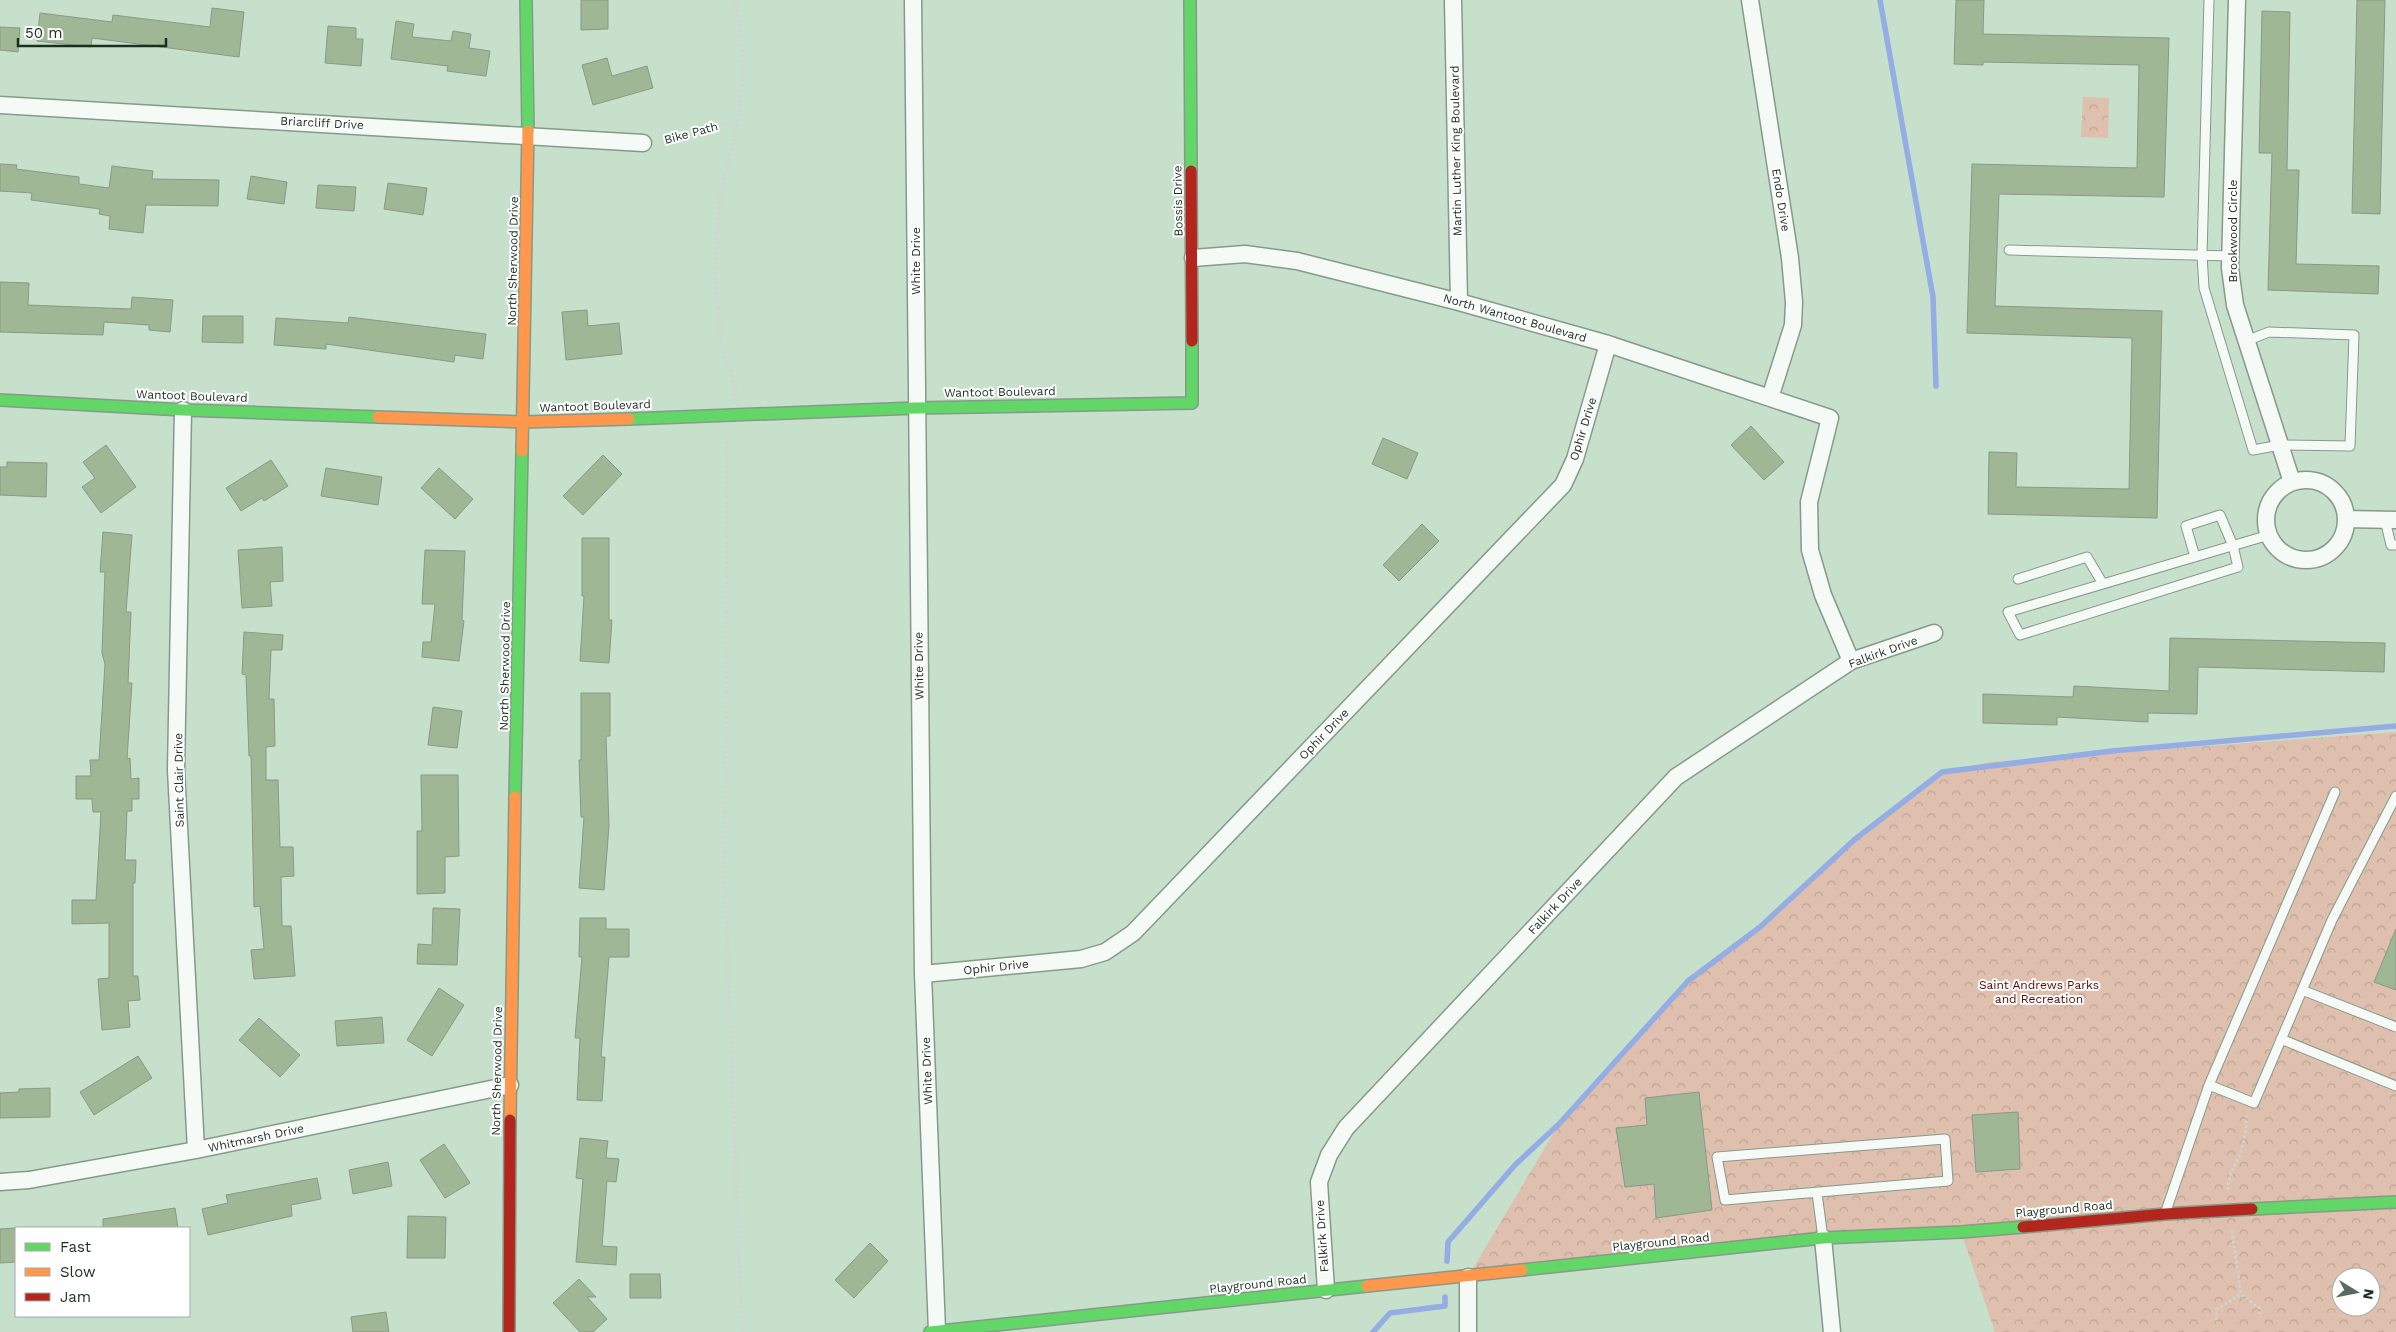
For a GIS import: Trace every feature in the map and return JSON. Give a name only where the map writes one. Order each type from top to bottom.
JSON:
[{"type":"street","name":"North Sherwood Drive","points":[[509,1332],[510,1084],[528,135],[526,0]]},
{"type":"street","name":"White Drive","points":[[913,0],[916,124],[916,408],[923,974],[934,1331]]},
{"type":"street","name":"Bossis Drive","points":[[1190,0],[1193,258],[1192,403]]},
{"type":"street","name":"Martin Luther King Boulevard","points":[[1453,0],[1459,302]]},
{"type":"street","name":"Endo Drive","points":[[1750,0],[1789,248],[1794,302],[1793,324],[1770,398]]},
{"type":"street","name":"Brookwood Circle","points":[[2237,0],[2230,256],[2235,305],[2292,482]]},
{"type":"street","name":"Briarcliff Drive","points":[[0,106],[643,142]]},
{"type":"street","name":"North Wantoot Boulevard","points":[[1193,258],[1245,254],[1297,261],[1459,302],[1608,344],[1830,418],[1809,502],[1810,550],[1824,595],[1851,662]]},
{"type":"street","name":"Ophir Drive","points":[[923,974],[1081,959],[1105,952],[1133,933],[1563,485],[1575,459],[1608,344]]},
{"type":"street","name":"Wantoot Boulevard","points":[[0,400],[183,410],[524,422],[916,408],[1192,403]]},
{"type":"street","name":"Saint Clair Drive","points":[[183,410],[176,770],[196,1150]]},
{"type":"street","points":[[2311,480],[2329,486],[2338,495],[2344,506],[2346,519],[2344,533],[2338,545],[2327,554],[2314,560],[2300,560],[2287,555],[2276,547],[2269,535],[2266,522],[2267,510],[2272,498],[2281,489],[2292,482],[2311,480]]},
{"type":"street","points":[[2346,519],[2390,520]]},
{"type":"street","name":"Falkirk Drive","points":[[1326,1290],[1319,1182],[1329,1155],[1346,1128],[1676,777],[1851,662],[1934,633]]},
{"type":"street","name":"Whitmarsh Drive","points":[[0,1182],[29,1180],[196,1150],[510,1084]]},
{"type":"street","name":"Playground Road","points":[[934,1331],[1468,1277],[1823,1238],[1961,1232],[2165,1214],[2396,1202]]},
{"type":"street","points":[[1823,1238],[1832,1332]]},
{"type":"street","points":[[1468,1277],[1468,1332]]},
{"type":"lane","points":[[2209,0],[2202,255],[2204,288],[2253,450],[2280,445],[2350,446],[2354,335],[2270,332],[2246,341]]},
{"type":"lane","points":[[2009,250],[2230,256]]},
{"type":"lane","points":[[2195,557],[2186,526],[2220,515],[2233,546],[2238,567],[2020,635],[2008,612],[2233,546],[2269,535]]},
{"type":"lane","points":[[2390,520],[2391,545],[2396,546]]},
{"type":"lane","points":[[2018,579],[2087,557],[2103,584]]},
{"type":"lane","points":[[2165,1214],[2209,1085],[2335,792]]},
{"type":"lane","points":[[2209,1085],[2254,1103],[2332,920],[2396,796]]},
{"type":"lane","points":[[2302,990],[2396,1027]]},
{"type":"lane","points":[[2281,1039],[2396,1086]]},
{"type":"lane","points":[[1945,1139],[1948,1181],[1817,1193],[1725,1200],[1717,1157],[1945,1139]]},
{"type":"lane","points":[[1817,1193],[1823,1238]]},
{"type":"path","points":[[735,0],[740,27],[743,73],[738,120],[720,197],[715,274],[722,349],[736,387],[727,416],[725,885],[742,1332]]},
{"type":"path","name":"Bike Path","points":[[643,142],[670,141],[738,120]]},
{"type":"path","points":[[2216,1320],[2217,1309],[2241,1294]]},
{"type":"green space","points":[[2083,97],[2109,98],[2108,138],[2081,137]]},
{"type":"green space","name":"Saint Andrews Parks and Recreation","points":[[2396,732],[2396,1332],[1995,1332],[1961,1232],[1468,1277],[1559,1124],[1688,981],[1760,927],[1854,840],[1942,772],[1990,762]]},
{"type":"building","points":[[581,0],[608,0],[608,29],[581,30]]},
{"type":"building","points":[[1956,0],[1984,0],[1983,34],[2169,38],[2164,197],[1999,194],[1995,306],[2162,311],[2157,518],[1988,514],[1989,452],[2017,453],[2016,487],[2129,489],[2132,338],[1967,333],[1972,164],[2137,168],[2139,65],[1983,62],[1983,65],[1954,64]]},
{"type":"building","points":[[2357,0],[2385,0],[2380,214],[2352,213]]},
{"type":"building","points":[[212,8],[244,12],[239,57],[92,38],[91,47],[37,41],[40,13],[112,22],[113,15],[210,27]]},
{"type":"building","points":[[2262,11],[2290,12],[2287,170],[2299,170],[2296,264],[2379,266],[2378,294],[2268,290],[2272,153],[2259,153]]},
{"type":"building","points":[[396,21],[414,24],[412,37],[451,41],[453,31],[471,34],[469,48],[490,51],[486,76],[447,71],[448,66],[391,59]]},
{"type":"building","points":[[328,26],[356,28],[356,39],[363,39],[361,66],[325,63]]},
{"type":"building","points":[[0,27],[20,28],[18,52],[0,50]]},
{"type":"building","points":[[607,58],[612,76],[647,66],[653,88],[593,105],[582,65]]},
{"type":"building","points":[[0,164],[17,165],[16,169],[79,177],[79,184],[109,188],[112,166],[153,171],[152,179],[219,180],[218,206],[146,205],[143,233],[109,229],[110,216],[99,214],[100,209],[31,200],[32,193],[0,191]]},
{"type":"building","points":[[251,176],[287,182],[284,204],[247,199]]},
{"type":"building","points":[[388,183],[427,188],[423,215],[384,209]]},
{"type":"building","points":[[318,185],[356,187],[354,211],[316,208]]},
{"type":"building","points":[[0,282],[29,283],[28,305],[131,309],[132,297],[173,300],[170,332],[149,330],[149,325],[104,322],[103,335],[0,332]]},
{"type":"building","points":[[587,310],[588,326],[619,323],[622,354],[566,360],[562,312]]},
{"type":"building","points":[[203,316],[243,316],[243,343],[202,342]]},
{"type":"building","points":[[349,317],[486,334],[483,359],[455,355],[454,362],[326,344],[326,349],[274,345],[276,318],[348,323]]},
{"type":"building","points":[[1751,426],[1784,462],[1764,480],[1731,445]]},
{"type":"building","points":[[1383,438],[1418,453],[1407,479],[1372,464]]},
{"type":"building","points":[[106,445],[136,487],[101,513],[82,487],[95,478],[83,462]]},
{"type":"building","points":[[603,455],[622,474],[583,515],[563,496]]},
{"type":"building","points":[[271,460],[288,486],[264,501],[262,498],[241,511],[226,488]]},
{"type":"building","points":[[7,462],[47,463],[46,497],[0,495],[0,467],[7,467]]},
{"type":"building","points":[[326,468],[382,477],[378,505],[321,496]]},
{"type":"building","points":[[439,468],[473,499],[455,519],[421,488]]},
{"type":"building","points":[[1422,524],[1439,541],[1399,581],[1383,565]]},
{"type":"building","points":[[103,532],[132,535],[126,612],[131,612],[128,683],[132,683],[127,759],[130,758],[131,779],[139,778],[139,799],[132,799],[132,811],[127,811],[125,860],[136,860],[135,883],[133,883],[133,976],[138,976],[140,1000],[128,1001],[130,1027],[102,1030],[98,979],[109,978],[109,923],[72,924],[72,900],[96,900],[101,812],[93,812],[92,799],[76,799],[76,776],[91,776],[90,760],[99,760],[105,664],[102,653],[105,572],[100,572]]},
{"type":"building","points":[[582,538],[609,538],[609,620],[612,620],[609,663],[580,661],[584,596],[582,596]]},
{"type":"building","points":[[282,547],[283,581],[270,582],[272,606],[242,608],[238,550]]},
{"type":"building","points":[[425,550],[465,551],[462,620],[464,621],[459,661],[422,657],[423,642],[431,642],[435,604],[422,604]]},
{"type":"building","points":[[244,632],[283,635],[282,650],[271,650],[269,699],[274,699],[275,746],[266,747],[266,780],[278,780],[280,847],[293,847],[294,876],[281,877],[282,926],[291,926],[295,976],[254,979],[251,950],[264,949],[260,906],[254,907],[251,756],[249,756],[246,675],[242,674]]},
{"type":"building","points":[[2170,638],[2385,643],[2384,672],[2198,667],[2197,714],[2148,713],[2148,722],[2057,717],[2057,725],[1983,723],[1983,694],[2073,697],[2074,686],[2169,691]]},
{"type":"building","points":[[581,693],[610,693],[610,736],[606,736],[609,826],[604,890],[579,888],[584,817],[581,817],[579,760],[581,760]]},
{"type":"building","points":[[433,707],[462,711],[457,748],[428,745]]},
{"type":"building","points":[[421,775],[458,775],[459,856],[445,857],[445,893],[417,894],[417,831],[422,831]]},
{"type":"building","points":[[433,908],[460,909],[457,965],[417,964],[418,944],[432,945]]},
{"type":"building","points":[[580,918],[606,918],[606,929],[629,929],[629,957],[609,957],[601,1057],[605,1057],[602,1101],[577,1100],[580,1038],[575,1038],[582,957],[579,957]]},
{"type":"building","points":[[2396,929],[2396,990],[2374,982]]},
{"type":"building","points":[[439,988],[464,1005],[432,1056],[407,1040]]},
{"type":"building","points":[[382,1017],[384,1043],[337,1046],[335,1021]]},
{"type":"building","points":[[259,1018],[300,1055],[280,1077],[239,1040]]},
{"type":"building","points":[[138,1056],[152,1078],[94,1115],[80,1092]]},
{"type":"building","points":[[50,1088],[50,1117],[0,1118],[0,1093],[19,1092],[19,1089]]},
{"type":"building","points":[[1699,1092],[1712,1210],[1656,1218],[1654,1184],[1625,1187],[1616,1128],[1647,1125],[1645,1098]]},
{"type":"building","points":[[2018,1112],[2020,1169],[1976,1172],[1972,1115]]},
{"type":"building","points":[[580,1138],[608,1141],[606,1158],[619,1159],[616,1182],[607,1181],[602,1246],[617,1247],[616,1265],[576,1262],[583,1179],[576,1178]]},
{"type":"building","points":[[444,1144],[470,1183],[445,1198],[420,1160]]},
{"type":"building","points":[[388,1162],[392,1186],[353,1194],[349,1170]]},
{"type":"building","points":[[317,1178],[321,1199],[291,1205],[292,1216],[208,1235],[202,1209],[228,1203],[226,1195]]},
{"type":"building","points":[[175,1208],[178,1227],[103,1227],[103,1219]]},
{"type":"building","points":[[408,1216],[446,1217],[445,1258],[407,1258]]},
{"type":"building","points":[[15,1228],[15,1262],[0,1263],[0,1229]]},
{"type":"building","points":[[870,1243],[888,1261],[854,1298],[835,1280]]},
{"type":"building","points":[[630,1274],[660,1274],[661,1298],[630,1298]]},
{"type":"building","points":[[579,1279],[596,1297],[587,1297],[607,1319],[593,1332],[580,1332],[553,1303]]},
{"type":"building","points":[[386,1312],[389,1332],[353,1332],[351,1317]]},
{"type":"waterway","points":[[1880,0],[1933,297],[1936,386]]},
{"type":"waterway","points":[[1447,1261],[1448,1242],[1515,1165],[1559,1124],[1688,981],[1760,927],[1854,840],[1942,772],[2112,751],[2396,726]]},
{"type":"waterway","points":[[1373,1332],[1390,1313],[1445,1306],[1445,1297]]},
{"type":"traffic: fast","points":[[526,0],[528,131]]},
{"type":"traffic: fast","points":[[1190,0],[1191,171]]},
{"type":"traffic: fast","points":[[629,419],[916,408],[1192,403],[1192,341]]},
{"type":"traffic: fast","points":[[0,400],[183,410],[378,417]]},
{"type":"traffic: fast","points":[[515,797],[522,451]]},
{"type":"traffic: fast","points":[[2252,1209],[2396,1202]]},
{"type":"traffic: fast","points":[[1522,1270],[1823,1238],[1961,1232],[2023,1227]]},
{"type":"traffic: fast","points":[[930,1332],[1367,1286]]},
{"type":"traffic: slow","points":[[522,451],[528,131]]},
{"type":"traffic: slow","points":[[378,417],[524,422],[629,419]]},
{"type":"traffic: slow","points":[[510,1120],[515,797]]},
{"type":"traffic: slow","points":[[1367,1286],[1522,1270]]},
{"type":"traffic: jam","points":[[1191,171],[1192,341]]},
{"type":"traffic: jam","points":[[509,1332],[510,1120]]},
{"type":"traffic: jam","points":[[2023,1227],[2165,1214],[2252,1209]]}]
